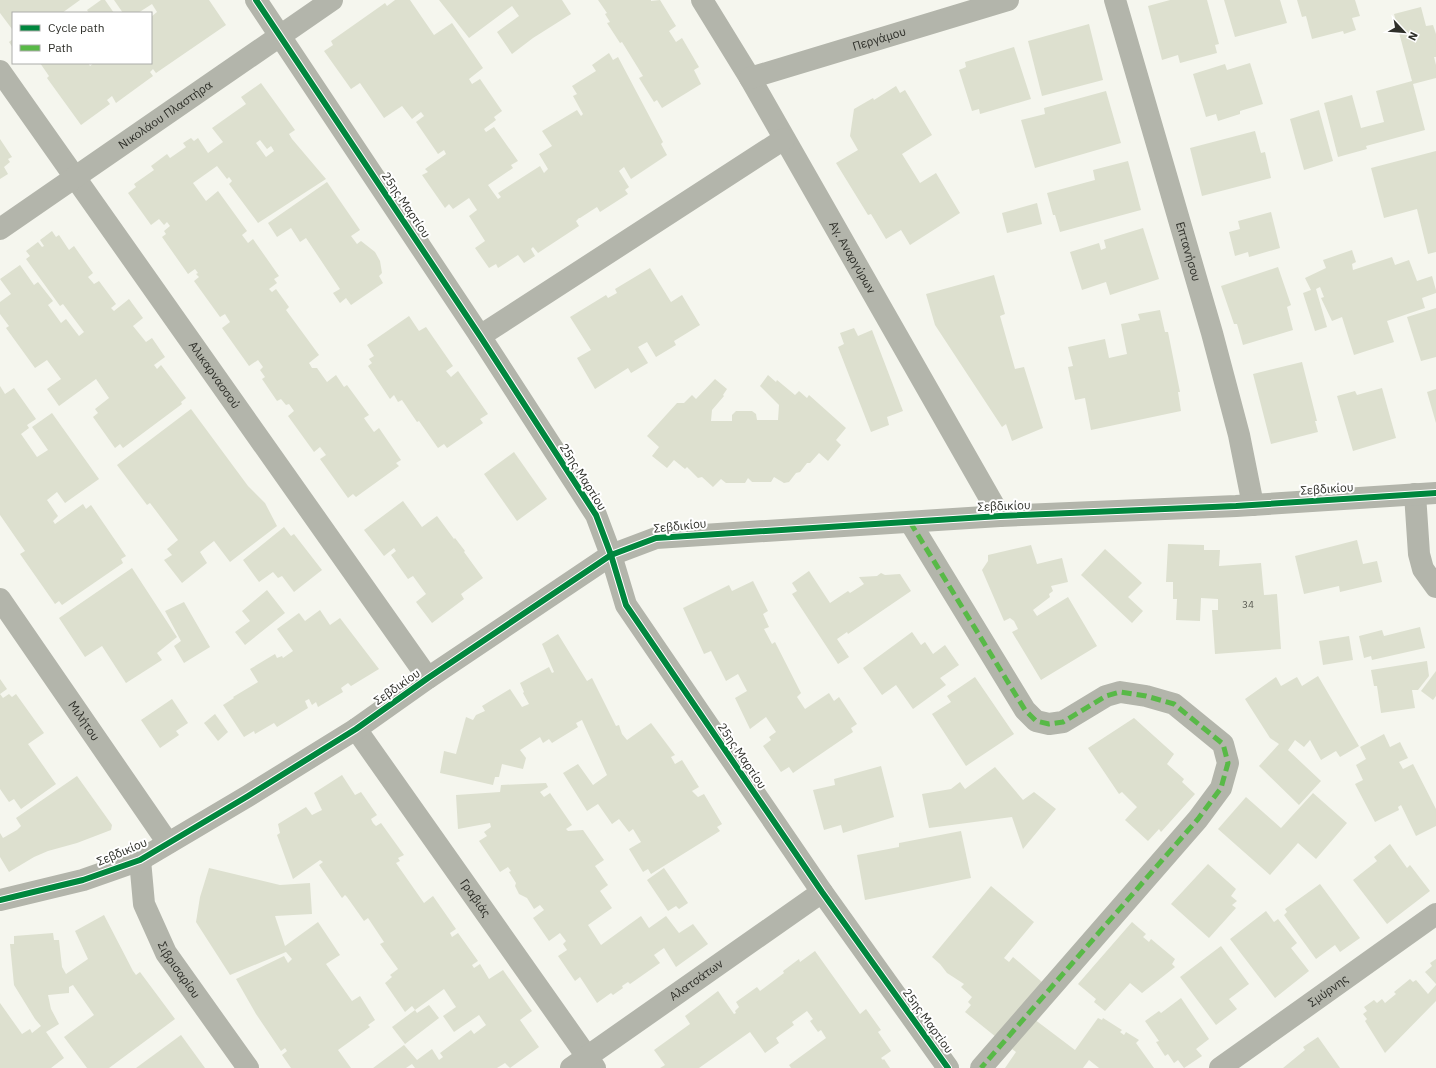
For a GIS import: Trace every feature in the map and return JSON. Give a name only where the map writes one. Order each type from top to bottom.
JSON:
[{"type":"street","name":"25ης Μαρτίου","points":[[256,0],[480,336],[596,515],[611,555],[626,605],[822,892],[948,1068]]},
{"type":"street","name":"Νικολάου Πλαστήρα","points":[[0,230],[332,0]]},
{"type":"street","name":"Αγ. Αναργύρων","points":[[702,0],[750,78],[1000,516]]},
{"type":"street","name":"Περγάμου","points":[[750,78],[1008,0]]},
{"type":"street","name":"Επτανήσου","points":[[1115,0],[1216,348],[1239,435],[1253,504]]},
{"type":"street","name":"Αλικαρνασσού","points":[[0,71],[428,678]]},
{"type":"street","points":[[480,336],[784,139]]},
{"type":"street","name":"Σεβδικίου","points":[[0,900],[83,880],[140,860],[248,796],[356,729],[428,678],[611,555],[656,538],[1000,516],[1253,504],[1426,493]]},
{"type":"street","points":[[1426,493],[1419,554],[1423,569],[1436,587]]},
{"type":"street","points":[[910,522],[1025,710],[1036,720],[1049,724],[1063,722],[1106,696],[1120,692],[1146,696],[1174,704],[1223,744],[1228,763],[1221,788],[1198,819],[981,1068]]},
{"type":"street","name":"Μιλήτου","points":[[0,599],[168,843]]},
{"type":"street","name":"Γραβιάς","points":[[356,729],[584,1064]]},
{"type":"street","name":"Σιβρισαρίου","points":[[140,860],[144,904],[166,953],[248,1068]]},
{"type":"street","name":"Αλατσάτων","points":[[584,1064],[822,892]]},
{"type":"street","name":"Σμύρνης","points":[[1220,1068],[1436,914]]},
{"type":"building","points":[[0,0],[80,0],[63,12],[12,12],[12,29],[0,13]]},
{"type":"building","points":[[101,0],[105,0],[113,12],[88,12],[87,10]]},
{"type":"building","points":[[114,0],[209,0],[226,25],[156,73],[153,69],[150,72],[153,76],[116,103],[112,96],[107,100],[110,104],[81,125],[47,78],[49,76],[41,64],[89,64],[90,66],[93,64],[152,64],[152,16],[157,12],[152,4],[140,12],[122,12]]},
{"type":"building","points":[[395,0],[410,0],[434,35],[452,23],[483,68],[469,79],[472,84],[480,79],[502,111],[494,117],[496,120],[484,129],[486,132],[494,127],[518,161],[511,165],[513,168],[488,185],[498,199],[501,197],[498,193],[540,166],[544,173],[548,169],[539,154],[552,146],[542,131],[577,110],[581,116],[583,114],[573,96],[577,94],[572,86],[596,71],[592,65],[609,53],[613,60],[618,57],[663,142],[661,144],[667,155],[631,179],[624,167],[619,171],[629,187],[625,190],[628,194],[600,212],[597,207],[579,218],[576,221],[579,226],[538,253],[533,247],[531,249],[535,256],[524,263],[518,255],[498,268],[496,264],[489,268],[475,248],[485,241],[469,216],[477,210],[469,198],[453,209],[449,204],[445,208],[422,175],[428,172],[425,169],[446,154],[444,150],[438,154],[416,122],[424,116],[421,112],[412,119],[402,106],[384,118],[360,83],[351,89],[324,51],[333,45],[331,41],[385,3],[387,6]]},
{"type":"building","points":[[439,0],[562,0],[571,14],[533,38],[512,54],[497,32],[519,16],[512,6],[469,38]]},
{"type":"building","points":[[598,0],[660,0],[676,26],[669,31],[676,42],[682,38],[699,67],[694,70],[701,84],[662,108],[657,100],[654,102],[639,78],[643,76],[622,42],[620,43],[607,23],[610,22],[605,14],[607,13]]},
{"type":"building","points":[[1170,0],[1207,0],[1219,44],[1215,45],[1217,53],[1180,63],[1178,55],[1162,60],[1148,6]]},
{"type":"building","points":[[1224,0],[1280,0],[1287,23],[1235,37]]},
{"type":"building","points":[[1297,0],[1355,0],[1360,16],[1352,18],[1356,30],[1344,34],[1343,31],[1312,39],[1306,16],[1302,17]]},
{"type":"building","points":[[1421,7],[1426,26],[1433,25],[1436,34],[1436,57],[1434,57],[1436,65],[1436,78],[1413,84],[1425,130],[1366,146],[1367,149],[1338,157],[1324,103],[1352,95],[1361,128],[1384,122],[1376,91],[1412,81],[1394,14]]},
{"type":"building","points":[[1089,24],[1103,80],[1042,96],[1028,41]]},
{"type":"building","points":[[12,40],[12,46],[9,42]]},
{"type":"building","points":[[1014,47],[1031,99],[980,114],[979,109],[972,111],[959,70],[966,67],[965,62]]},
{"type":"building","points":[[1250,63],[1263,104],[1240,111],[1240,114],[1218,121],[1216,114],[1206,117],[1193,74],[1225,64],[1227,70]]},
{"type":"building","points":[[261,83],[295,130],[289,134],[292,139],[326,179],[258,223],[229,184],[232,181],[229,177],[227,179],[217,166],[193,183],[206,201],[218,191],[247,231],[242,235],[248,243],[253,239],[279,276],[274,279],[277,283],[269,289],[272,292],[276,289],[289,307],[286,310],[319,355],[309,363],[312,368],[317,368],[327,382],[336,375],[344,387],[347,385],[369,415],[364,418],[366,421],[374,432],[379,428],[401,460],[396,463],[399,466],[356,497],[353,494],[348,498],[320,459],[326,455],[320,447],[314,452],[288,416],[294,411],[289,404],[286,405],[281,399],[277,401],[262,379],[265,377],[260,370],[263,367],[258,360],[249,366],[222,328],[230,322],[225,314],[220,317],[194,281],[199,277],[196,274],[198,273],[195,269],[188,274],[162,237],[166,234],[164,231],[170,226],[167,222],[164,225],[159,219],[151,225],[128,193],[136,187],[134,184],[154,170],[151,166],[167,154],[170,158],[186,147],[183,143],[191,138],[194,141],[198,138],[208,153],[223,142],[212,128],[246,104],[241,97]],"holes":[[[260,140],[267,149],[271,146],[274,151],[266,157],[256,143]]]},
{"type":"building","points":[[896,86],[900,93],[905,90],[932,135],[902,154],[920,183],[936,173],[960,213],[910,245],[901,230],[886,239],[871,214],[868,215],[836,163],[858,150],[850,136],[854,109],[873,98],[874,100]]},
{"type":"building","points":[[1106,91],[1121,143],[1035,168],[1021,120],[1045,114],[1044,108]]},
{"type":"building","points":[[1319,110],[1333,161],[1304,170],[1290,119]]},
{"type":"building","points":[[1255,131],[1261,153],[1265,152],[1271,178],[1202,196],[1190,148]]},
{"type":"building","points":[[0,139],[12,157],[8,159],[10,162],[4,167],[8,174],[0,179]]},
{"type":"building","points":[[1436,151],[1436,252],[1428,254],[1417,209],[1384,218],[1371,168]]},
{"type":"building","points":[[1128,161],[1141,210],[1060,232],[1055,215],[1053,215],[1047,193],[1095,180],[1093,170]]},
{"type":"building","points":[[327,182],[360,230],[351,236],[357,244],[361,241],[375,252],[380,261],[382,273],[379,276],[383,283],[351,305],[346,298],[340,303],[333,293],[340,289],[306,238],[300,242],[291,228],[277,237],[268,223]]},
{"type":"building","points":[[1037,203],[1042,224],[1007,233],[1002,213]]},
{"type":"building","points":[[1271,212],[1280,248],[1249,257],[1248,252],[1235,256],[1229,232],[1240,229],[1238,221]]},
{"type":"building","points":[[1143,228],[1159,279],[1110,295],[1106,282],[1082,290],[1070,252],[1099,243],[1101,250],[1106,248],[1104,240]]},
{"type":"building","points":[[52,231],[56,237],[59,235],[69,250],[74,246],[93,273],[88,277],[94,284],[99,281],[116,304],[111,308],[114,311],[129,299],[143,318],[133,326],[146,342],[152,338],[165,357],[154,365],[157,369],[161,365],[186,398],[181,402],[182,404],[123,448],[120,444],[115,448],[93,417],[98,413],[95,409],[109,398],[96,379],[59,406],[47,389],[61,379],[47,360],[35,368],[6,328],[9,326],[0,314],[0,302],[11,294],[0,279],[20,265],[34,285],[38,282],[53,301],[48,305],[61,323],[66,319],[79,336],[84,332],[63,304],[60,306],[26,259],[30,256],[26,251],[38,242],[42,247],[44,246],[40,240]]},
{"type":"building","points":[[1352,250],[1356,262],[1352,264],[1353,270],[1392,257],[1395,265],[1409,260],[1417,281],[1432,276],[1436,290],[1436,293],[1422,298],[1425,308],[1387,321],[1394,342],[1354,355],[1342,317],[1332,321],[1321,298],[1324,297],[1320,287],[1316,289],[1327,327],[1315,331],[1303,293],[1311,290],[1305,278],[1326,268],[1323,260]]},
{"type":"building","points":[[1278,267],[1291,305],[1287,307],[1293,330],[1243,345],[1237,324],[1234,324],[1221,286]]},
{"type":"building","points":[[650,268],[671,302],[682,295],[700,325],[674,341],[676,345],[656,357],[647,342],[638,347],[648,363],[631,373],[628,368],[595,389],[577,358],[591,350],[570,317],[606,295],[608,298],[617,293],[615,289]]},
{"type":"building","points":[[994,275],[1005,314],[1000,316],[1015,369],[1024,367],[1043,428],[1012,441],[1006,424],[1002,427],[935,325],[926,294]]},
{"type":"building","points":[[1436,308],[1436,357],[1421,361],[1407,317]]},
{"type":"building","points":[[1160,310],[1165,332],[1168,332],[1180,392],[1178,392],[1181,411],[1091,430],[1085,398],[1075,400],[1068,367],[1073,366],[1068,347],[1105,339],[1109,358],[1127,354],[1121,324],[1140,320],[1138,314]]},
{"type":"building","points":[[409,316],[419,331],[426,327],[453,366],[446,371],[451,377],[458,371],[488,414],[480,419],[483,423],[447,448],[444,444],[438,448],[402,400],[398,402],[394,395],[390,399],[368,366],[372,363],[369,359],[374,356],[367,345]]},
{"type":"building","points":[[854,328],[858,336],[872,330],[903,411],[887,417],[889,425],[871,432],[838,347],[844,344],[840,333]]},
{"type":"building","points":[[1302,362],[1317,421],[1315,421],[1318,432],[1271,444],[1253,374]]},
{"type":"building","points":[[768,375],[776,382],[777,380],[795,395],[799,391],[807,398],[809,395],[846,428],[836,440],[841,445],[828,461],[819,453],[810,463],[807,463],[800,472],[796,473],[789,482],[784,483],[774,477],[771,482],[752,482],[748,478],[745,483],[726,483],[721,479],[713,487],[702,477],[698,478],[687,467],[685,469],[674,460],[667,468],[652,456],[659,447],[647,436],[677,403],[684,403],[692,395],[696,399],[715,379],[727,389],[723,395],[724,396],[712,410],[711,421],[732,421],[732,415],[736,411],[752,411],[756,414],[757,420],[778,420],[779,405],[760,386]]},
{"type":"building","points":[[0,386],[5,394],[14,388],[36,419],[27,425],[29,428],[21,434],[37,457],[48,450],[32,427],[52,413],[99,479],[65,503],[57,492],[47,500],[58,516],[53,521],[55,524],[83,504],[86,509],[91,505],[126,556],[121,559],[123,563],[62,605],[59,601],[55,604],[20,554],[25,551],[0,515]]},
{"type":"building","points":[[1382,388],[1396,438],[1353,451],[1337,396],[1355,391],[1357,395]]},
{"type":"building","points":[[1436,389],[1436,423],[1427,392]]},
{"type":"building","points":[[191,409],[248,486],[265,503],[277,526],[230,562],[214,541],[200,552],[207,563],[182,583],[164,560],[172,555],[167,549],[178,540],[150,503],[147,505],[117,465]]},
{"type":"building","points":[[514,452],[547,499],[517,521],[484,474]]},
{"type":"building","points":[[403,501],[422,527],[437,516],[465,551],[464,552],[483,578],[461,594],[464,599],[432,623],[416,602],[426,594],[413,576],[408,579],[391,555],[396,551],[394,548],[384,556],[364,530]]},
{"type":"building","points":[[284,527],[291,536],[294,534],[322,570],[294,592],[282,576],[278,578],[273,572],[259,582],[243,560]]},
{"type":"building","points":[[1357,540],[1363,564],[1377,561],[1382,582],[1340,592],[1339,586],[1304,594],[1295,556]]},
{"type":"building","points":[[1168,544],[1204,545],[1204,550],[1220,550],[1219,566],[1261,563],[1264,595],[1277,594],[1281,649],[1215,654],[1212,610],[1218,610],[1218,599],[1201,598],[1200,621],[1176,620],[1177,599],[1173,599],[1173,582],[1166,582]]},
{"type":"building","points":[[1031,545],[1037,564],[1062,558],[1068,582],[1051,586],[1053,591],[1049,594],[1050,597],[1033,610],[1037,616],[1068,597],[1097,646],[1041,680],[1012,632],[1018,629],[1014,621],[1010,618],[1004,621],[982,570],[988,561],[988,555]]},
{"type":"building","points":[[1105,549],[1142,583],[1128,597],[1143,611],[1132,623],[1081,575]]},
{"type":"building","points":[[132,568],[177,637],[157,653],[162,660],[126,683],[102,646],[85,657],[59,618]]},
{"type":"building","points":[[809,571],[830,603],[848,591],[850,593],[864,584],[859,577],[877,576],[881,573],[885,575],[900,574],[911,591],[848,634],[847,632],[837,639],[849,657],[838,664],[792,594],[797,591],[792,583]]},
{"type":"building","points":[[753,581],[768,611],[763,614],[769,627],[764,629],[772,644],[775,642],[801,693],[797,697],[805,709],[829,693],[834,701],[839,697],[857,724],[851,728],[853,732],[793,773],[789,767],[781,772],[763,746],[771,740],[769,737],[776,732],[766,717],[750,729],[735,698],[747,691],[738,674],[726,681],[711,651],[704,654],[683,608],[729,585],[732,591]]},
{"type":"building","points":[[267,590],[285,613],[245,645],[235,632],[250,621],[242,611]]},
{"type":"building","points":[[184,602],[210,647],[184,663],[174,646],[181,641],[165,611]]},
{"type":"building","points":[[320,610],[330,625],[340,618],[379,669],[351,686],[348,683],[341,688],[343,692],[318,707],[316,702],[312,705],[309,699],[305,701],[308,708],[277,727],[274,723],[255,734],[254,731],[244,737],[223,705],[258,682],[250,669],[275,654],[277,658],[282,656],[283,658],[293,651],[277,629],[299,613],[305,621]]},
{"type":"building","points":[[1420,627],[1425,648],[1372,660],[1371,656],[1364,658],[1359,636],[1382,630],[1384,636]]},
{"type":"building","points":[[912,632],[921,645],[925,642],[933,654],[945,645],[959,665],[940,678],[946,685],[913,709],[896,685],[882,695],[863,668]]},
{"type":"building","points":[[558,634],[587,681],[592,678],[616,726],[619,725],[622,734],[627,740],[651,723],[675,755],[671,757],[675,764],[682,760],[699,787],[692,791],[698,797],[704,794],[722,824],[717,827],[720,831],[651,874],[648,869],[643,872],[629,849],[641,842],[633,829],[629,832],[619,819],[612,824],[598,804],[587,811],[563,773],[578,764],[593,785],[607,775],[582,720],[576,723],[578,727],[552,743],[549,739],[543,743],[540,737],[520,750],[526,758],[523,769],[502,764],[499,777],[495,777],[493,785],[440,773],[444,751],[456,754],[466,717],[473,720],[476,715],[485,711],[482,706],[510,689],[522,707],[529,704],[520,683],[549,667],[552,673],[554,672],[542,644]]},
{"type":"building","points":[[1349,636],[1353,660],[1323,665],[1319,641]]},
{"type":"building","points":[[1427,661],[1429,676],[1418,690],[1412,690],[1415,708],[1381,713],[1377,686],[1374,686],[1371,670]]},
{"type":"building","points":[[1436,671],[1436,696],[1433,700],[1421,691]]},
{"type":"building","points":[[1318,676],[1359,746],[1340,757],[1336,751],[1321,760],[1310,740],[1304,747],[1295,740],[1288,750],[1321,781],[1299,805],[1259,766],[1279,744],[1270,738],[1245,699],[1276,677],[1281,686],[1297,677],[1302,686]]},
{"type":"building","points":[[975,677],[1014,734],[966,766],[932,714],[951,702],[947,696]]},
{"type":"building","points":[[0,679],[7,689],[0,694]]},
{"type":"building","points":[[0,694],[3,698],[9,694],[12,697],[16,694],[44,733],[28,744],[56,784],[21,809],[14,799],[9,802],[0,789]]},
{"type":"building","points":[[172,699],[188,723],[176,731],[179,735],[160,748],[141,720]]},
{"type":"building","points":[[215,714],[228,732],[218,741],[204,723]]},
{"type":"building","points":[[1134,718],[1174,754],[1167,764],[1184,779],[1182,782],[1195,794],[1161,832],[1159,829],[1148,841],[1125,820],[1137,807],[1122,792],[1119,794],[1088,748]]},
{"type":"building","points":[[1384,734],[1390,747],[1400,742],[1408,758],[1399,762],[1403,769],[1413,764],[1436,809],[1436,826],[1416,836],[1401,805],[1398,807],[1399,810],[1375,822],[1355,784],[1363,780],[1356,765],[1366,759],[1360,747]]},
{"type":"building","points":[[881,766],[894,817],[843,833],[841,825],[824,830],[813,790],[835,785],[834,779]]},
{"type":"building","points":[[995,767],[1023,800],[1034,792],[1056,809],[1023,849],[1012,817],[929,828],[922,794],[951,789],[960,782],[965,789]]},
{"type":"building","points":[[342,775],[355,795],[361,792],[377,815],[371,819],[373,823],[376,826],[381,823],[404,855],[398,858],[400,861],[396,863],[424,903],[433,896],[456,929],[450,933],[452,937],[458,933],[478,961],[472,965],[474,968],[480,964],[489,979],[503,970],[532,1011],[520,1020],[539,1047],[510,1068],[505,1063],[497,1068],[415,1068],[412,1064],[406,1068],[373,1068],[404,1045],[417,1060],[432,1049],[439,1060],[443,1057],[440,1053],[471,1030],[474,1034],[486,1025],[479,1015],[454,1032],[443,1016],[456,1007],[444,989],[415,1010],[412,1006],[405,1012],[385,983],[392,977],[390,975],[398,969],[380,944],[384,942],[368,918],[364,921],[347,897],[345,895],[342,898],[319,865],[323,862],[320,860],[293,879],[277,835],[280,833],[278,824],[306,807],[312,815],[322,810],[314,793]]},
{"type":"building","points":[[77,776],[112,825],[111,830],[77,843],[48,851],[34,857],[9,872],[0,857],[0,833],[3,838],[17,830],[21,826],[16,818]]},
{"type":"building","points":[[546,783],[548,787],[540,792],[544,797],[550,793],[572,825],[566,829],[568,831],[583,830],[604,860],[595,866],[608,885],[600,891],[612,908],[588,925],[601,945],[641,916],[649,928],[666,916],[679,933],[693,924],[708,944],[676,967],[664,948],[654,955],[660,963],[630,984],[628,982],[622,986],[623,988],[613,995],[611,993],[597,1003],[580,977],[575,981],[558,956],[567,950],[563,944],[566,941],[560,933],[549,941],[533,918],[544,910],[540,905],[534,909],[527,898],[519,894],[515,886],[516,883],[509,872],[511,871],[508,867],[500,872],[479,841],[487,836],[484,832],[491,827],[490,823],[458,829],[456,795],[500,792],[501,785]]},
{"type":"building","points":[[1313,793],[1347,823],[1316,859],[1298,843],[1270,875],[1218,829],[1246,797],[1281,828]]},
{"type":"building","points":[[961,831],[971,878],[865,900],[857,855],[899,847],[899,843]]},
{"type":"building","points":[[1390,844],[1407,868],[1410,865],[1430,891],[1387,924],[1353,880],[1377,861],[1374,857]]},
{"type":"building","points":[[1208,864],[1236,889],[1231,896],[1237,901],[1232,905],[1236,908],[1209,938],[1171,904]]},
{"type":"building","points":[[209,868],[280,885],[310,883],[312,914],[275,916],[285,946],[318,922],[340,955],[326,964],[352,1001],[360,996],[375,1020],[368,1025],[370,1027],[338,1050],[351,1068],[291,1068],[282,1055],[287,1051],[285,1048],[281,1051],[256,1014],[236,979],[284,956],[288,963],[292,959],[286,952],[230,975],[196,922],[200,897]]},
{"type":"building","points":[[664,868],[688,903],[679,909],[676,906],[668,911],[647,880]]},
{"type":"building","points":[[1320,884],[1360,938],[1340,952],[1335,945],[1316,959],[1284,915],[1287,912],[1285,909]]},
{"type":"building","points":[[991,886],[1034,922],[1004,958],[1009,962],[1013,957],[1042,982],[996,1037],[965,1012],[971,1005],[968,1002],[972,997],[961,987],[964,984],[947,973],[932,957]]},
{"type":"building","points":[[1266,911],[1274,922],[1278,919],[1297,943],[1291,948],[1309,971],[1275,998],[1230,939]]},
{"type":"building","points":[[104,915],[133,971],[136,975],[140,972],[175,1019],[109,1068],[87,1068],[64,1037],[94,1015],[73,985],[69,987],[69,993],[48,995],[51,1009],[59,1024],[46,1032],[64,1058],[51,1068],[0,1068],[0,1003],[22,1034],[30,1029],[32,1033],[41,1026],[14,985],[10,944],[14,944],[14,936],[53,933],[54,940],[59,940],[62,967],[66,974],[88,959],[75,931]]},
{"type":"building","points":[[1132,922],[1146,934],[1143,937],[1149,942],[1151,939],[1175,959],[1172,964],[1175,967],[1142,993],[1130,983],[1105,1011],[1094,1002],[1096,999],[1078,984]]},
{"type":"building","points":[[1221,946],[1249,984],[1229,999],[1237,1009],[1216,1025],[1180,977]]},
{"type":"building","points":[[815,951],[860,1014],[866,1009],[881,1030],[878,1032],[891,1051],[881,1058],[883,1060],[884,1059],[890,1068],[791,1068],[789,1065],[826,1038],[821,1030],[818,1032],[810,1021],[813,1019],[807,1011],[792,1022],[794,1025],[776,1038],[779,1043],[765,1053],[750,1032],[699,1068],[660,1068],[665,1065],[654,1050],[690,1024],[685,1016],[718,991],[734,1014],[739,1007],[736,1002],[757,987],[760,991],[784,973],[783,971],[799,959],[800,962]]},
{"type":"building","points":[[1436,959],[1436,984],[1425,972],[1432,966],[1430,963]]},
{"type":"building","points":[[1410,979],[1413,982],[1416,980],[1428,994],[1436,985],[1436,1001],[1385,1053],[1365,1021],[1367,1019],[1363,1014],[1367,1011],[1364,1007],[1374,1000],[1377,1003],[1382,999],[1385,1003],[1396,994],[1394,992]]},
{"type":"building","points":[[1181,998],[1209,1039],[1196,1049],[1202,1056],[1184,1068],[1178,1060],[1174,1063],[1168,1054],[1165,1056],[1156,1042],[1159,1041],[1145,1021],[1159,1011],[1161,1013]]},
{"type":"building","points":[[429,1005],[439,1018],[405,1044],[392,1027],[415,1010],[417,1013]]},
{"type":"building","points":[[1098,1018],[1102,1020],[1103,1018],[1122,1030],[1120,1032],[1124,1035],[1126,1032],[1139,1040],[1136,1043],[1154,1068],[1099,1068],[1089,1060],[1083,1068],[1005,1068],[1016,1052],[1012,1049],[1034,1019],[1075,1050]]},
{"type":"building","points":[[181,1035],[205,1068],[136,1068]]},
{"type":"building","points":[[1318,1037],[1340,1068],[1283,1068],[1305,1050],[1303,1047]]},
{"type":"marked path","points":[[910,522],[1025,710],[1036,721],[1049,724],[1063,722],[1106,696],[1120,692],[1146,696],[1174,704],[1223,744],[1228,763],[1221,788],[1198,819],[981,1068]]},
{"type":"cycle path","points":[[256,0],[480,336],[596,515],[611,555],[626,605],[822,892],[948,1068]]},
{"type":"cycle path","points":[[0,900],[83,880],[140,860],[248,796],[356,729],[428,678],[611,555],[656,538],[1000,516],[1236,506],[1436,493]]}]
